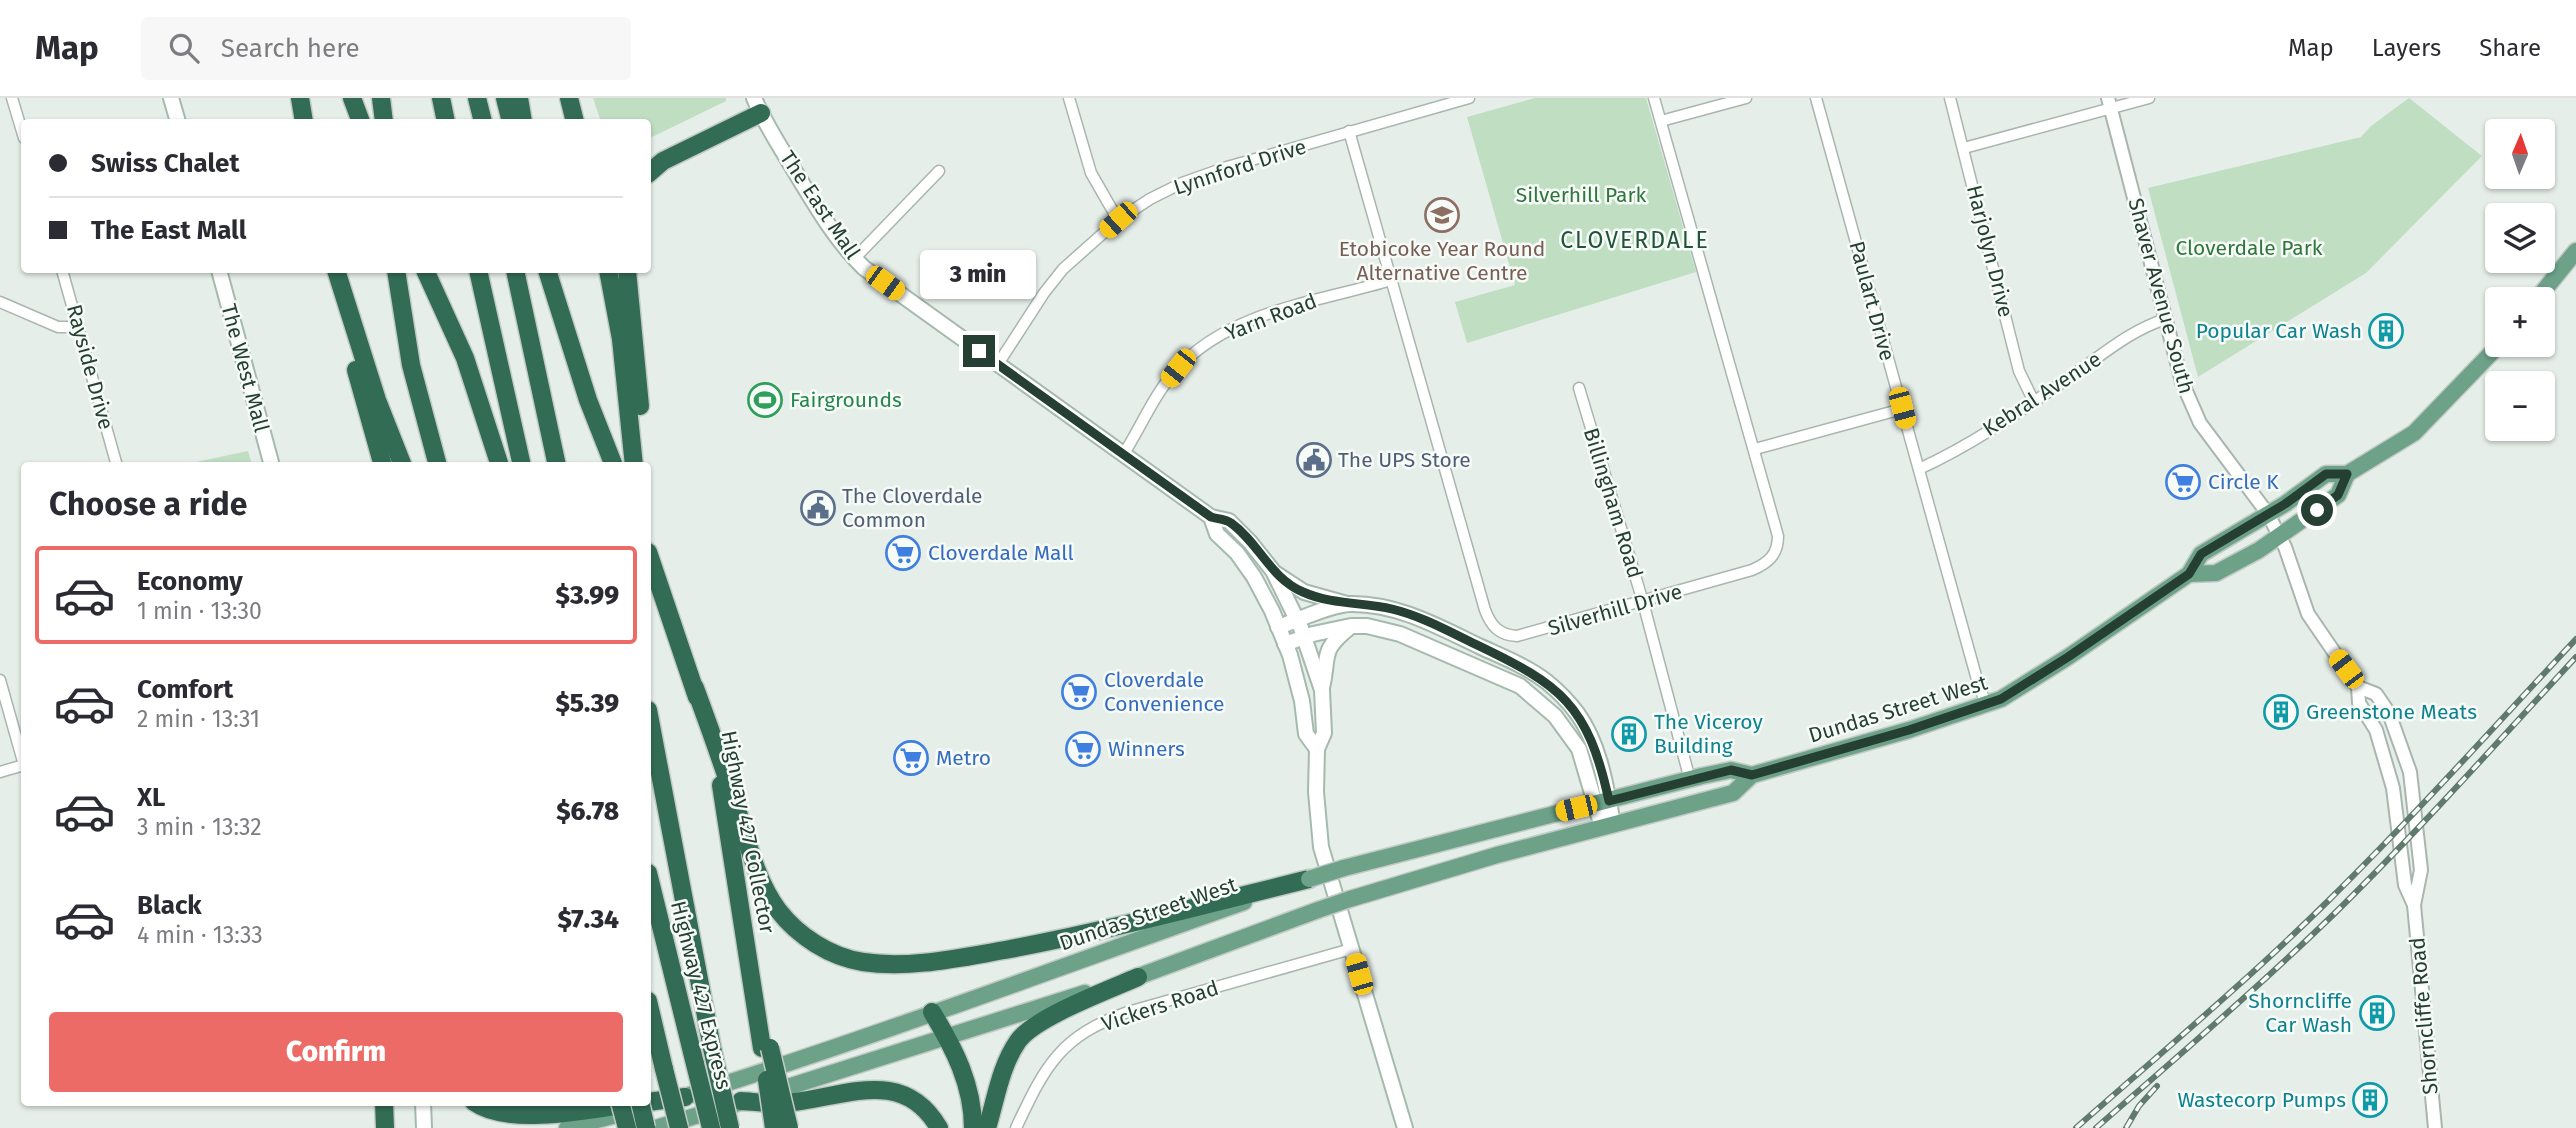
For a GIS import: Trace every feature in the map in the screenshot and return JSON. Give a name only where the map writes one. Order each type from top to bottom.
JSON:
[{"type":"highway","points":[[300,98],[304,119]]},
{"type":"highway","points":[[352,98],[360,119]]},
{"type":"highway","points":[[381,98],[384,119]]},
{"type":"highway","points":[[441,98],[445,119]]},
{"type":"highway","points":[[477,98],[481,119]]},
{"type":"highway","points":[[505,98],[510,119]]},
{"type":"highway","points":[[519,98],[522,119]]},
{"type":"highway","points":[[569,98],[574,119]]},
{"type":"highway","points":[[651,171],[663,161],[757,105]]},
{"type":"highway","points":[[337,273],[377,400],[401,462]]},
{"type":"highway","points":[[397,273],[411,365],[437,462]]},
{"type":"highway","points":[[426,273],[465,358],[499,462]]},
{"type":"highway","points":[[479,273],[521,462]]},
{"type":"highway","points":[[516,273],[556,462]]},
{"type":"highway","points":[[548,273],[588,400],[612,462]]},
{"type":"highway","points":[[609,273],[621,339],[634,462]]},
{"type":"highway","points":[[627,273],[643,447],[640,462]]},
{"type":"highway","points":[[353,328],[356,371],[382,462]]},
{"type":"highway","name":"Highway 427 Collector","points":[[651,561],[695,688],[719,775],[756,1006],[766,1048],[774,1128]]},
{"type":"highway","points":[[695,688],[726,772],[757,872],[769,896],[785,919],[813,942],[840,956],[862,962],[907,964],[937,960],[1061,939],[1309,879]]},
{"type":"highway","points":[[651,726],[712,1048],[730,1128]]},
{"type":"highway","name":"Highway 427 Express","points":[[651,885],[711,1128]]},
{"type":"highway","points":[[987,1128],[1003,1068],[1025,1033],[1054,1016],[1138,977]]},
{"type":"highway","points":[[932,1012],[967,1080],[973,1128]]},
{"type":"highway","points":[[651,1014],[679,1128]]},
{"type":"highway","points":[[766,1048],[789,1128]]},
{"type":"highway","points":[[741,1101],[786,1103],[841,1092],[883,1090],[905,1095],[919,1103],[939,1128]]},
{"type":"highway","points":[[651,1102],[685,1097]]},
{"type":"highway","points":[[384,1106],[385,1128]]},
{"type":"highway","points":[[482,1106],[493,1112],[536,1116],[610,1106]]},
{"type":"highway","points":[[621,1106],[627,1128]]},
{"type":"highway","points":[[641,1106],[646,1128]]},
{"type":"main road","points":[[171,98],[177,119]]},
{"type":"main road","name":"The East Mall","points":[[757,105],[813,201],[854,259],[1211,517],[1229,521],[1273,571],[1297,620],[1322,690],[1324,733],[1317,748],[1316,792],[1321,847],[1405,1128]]},
{"type":"main road","points":[[2547,287],[2576,251]]},
{"type":"main road","name":"The West Mall","points":[[220,273],[271,462]]},
{"type":"main road","name":"Dundas Street West","points":[[656,1128],[1138,977],[1318,909],[1497,855],[1733,793],[1752,775],[1986,705],[2025,685],[2189,574],[2201,554],[2268,514],[2326,474],[2347,474],[2414,433],[2487,357]]},
{"type":"main road","name":"Dundas Street West","points":[[2189,574],[2216,572],[2280,536],[2338,495],[2347,474]]},
{"type":"main road","name":"The East Mall","points":[[1211,517],[1217,534],[1237,553],[1255,577],[1278,627],[1302,701],[1306,734],[1317,748]]},
{"type":"main road","points":[[1273,571],[1304,592],[1347,604],[1384,607],[1412,616],[1507,659],[1545,680],[1563,696],[1577,714],[1596,749],[1602,802],[1608,826]]},
{"type":"main road","points":[[1278,627],[1347,604]]},
{"type":"main road","points":[[1285,644],[1351,626],[1367,626],[1400,634],[1520,686],[1555,716],[1579,749],[1602,802]]},
{"type":"main road","points":[[1322,690],[1326,653],[1351,626]]},
{"type":"main road","name":"Dundas Street West","points":[[651,1106],[816,1055],[1344,868],[1731,770],[1752,775]]},
{"type":"main road","points":[[423,1106],[424,1128]]},
{"type":"main road","name":"Dundas Street West","points":[[567,1128],[651,1106]]},
{"type":"street","points":[[12,98],[21,128]]},
{"type":"street","points":[[1069,98],[1091,173],[1118,220]]},
{"type":"street","name":"Lynnford Drive","points":[[998,364],[1044,293],[1063,269],[1118,220],[1150,199],[1182,183],[1227,167],[1469,98]]},
{"type":"street","name":"Silverhill Drive","points":[[1349,131],[1485,610],[1492,625],[1506,635],[1520,636],[1752,570],[1771,558],[1776,549],[1778,536],[1755,449],[1654,98]]},
{"type":"street","points":[[1661,121],[1746,98]]},
{"type":"street","name":"Paulart Drive","points":[[1816,98],[1986,705]]},
{"type":"street","name":"Harjolyn Drive","points":[[1950,98],[2020,371],[2034,402]]},
{"type":"street","points":[[1964,148],[2109,103],[2149,98]]},
{"type":"street","name":"Shaver Avenue South","points":[[2109,103],[2182,382],[2200,424],[2268,514]]},
{"type":"street","points":[[854,259],[939,172]]},
{"type":"street","name":"Rayside Drive","points":[[63,273],[116,462]]},
{"type":"street","name":"Yarn Road","points":[[1123,455],[1157,396],[1178,368],[1214,339],[1260,317],[1391,279]]},
{"type":"street","points":[[0,302],[58,327],[79,327]]},
{"type":"street","name":"Kebral Avenue","points":[[1919,469],[1938,461],[2034,402],[2139,329],[2166,319]]},
{"type":"street","name":"Billingham Road","points":[[1579,388],[1643,602],[1690,780]]},
{"type":"street","points":[[1755,449],[1902,408]]},
{"type":"street","name":"Shorncliffe Road","points":[[2268,514],[2280,536],[2308,614],[2358,687],[2359,703],[2376,730],[2393,788],[2405,885],[2414,905]]},
{"type":"street","points":[[0,680],[21,754]]},
{"type":"street","name":"Shorncliffe Road","points":[[2358,687],[2375,694],[2389,713],[2410,772],[2421,870],[2414,905],[2435,1128]]},
{"type":"street","points":[[0,772],[21,766]]},
{"type":"street","name":"Vickers Road","points":[[1016,1128],[1046,1068],[1060,1050],[1096,1025],[1128,1012],[1352,948]]},
{"type":"green space","points":[[593,98],[726,98],[726,101],[651,138],[651,119],[600,119]]},
{"type":"green space","name":"Silverhill Park","points":[[1535,98],[1646,98],[1696,272],[1467,343],[1455,302],[1515,285],[1467,117]]},
{"type":"green space","name":"Cloverdale Park","points":[[2409,98],[2482,156],[2366,273],[2198,377],[2148,188],[2361,137],[2371,126]]},
{"type":"green space","points":[[248,451],[251,462],[196,462]]},
{"type":"railway","points":[[2076,1128],[2236,988],[2328,901],[2423,804],[2576,639]]},
{"type":"railway","points":[[2096,1128],[2248,995],[2336,912],[2428,818],[2576,657]]},
{"type":"railway","points":[[2126,1128],[2139,1106],[2157,1086]]},
{"type":"place","name":"Etobicoke Year Round Alternative Centre","points":[[1442,215]]},
{"type":"place","name":"Popular Car Wash","points":[[2386,331]]},
{"type":"place","name":"Fairgrounds","points":[[765,400]]},
{"type":"place","name":"The UPS Store","points":[[1314,460]]},
{"type":"place","name":"Circle K","points":[[2183,482]]},
{"type":"place","name":"The Cloverdale Common","points":[[818,508]]},
{"type":"place","name":"Cloverdale Mall","points":[[903,553]]},
{"type":"place","name":"Cloverdale Convenience","points":[[1079,692]]},
{"type":"place","name":"Greenstone Meats","points":[[2281,712]]},
{"type":"place","name":"The Viceroy Building","points":[[1629,734]]},
{"type":"place","name":"Winners","points":[[1083,749]]},
{"type":"place","name":"Metro","points":[[911,758]]},
{"type":"place","name":"Shorncliffe Car Wash","points":[[2377,1013]]},
{"type":"place","name":"Wastecorp Pumps","points":[[2370,1100]]},
{"type":"district","name":"CLOVERDALE","points":[[1635,240]]},
{"type":"route","points":[[979,351],[1211,517],[1229,521],[1273,571],[1291,586],[1315,596],[1347,604],[1394,609],[1507,659],[1545,680],[1563,696],[1590,737],[1596,749],[1609,801],[1731,770],[1752,775],[1909,730],[2001,699],[2068,657],[2189,574],[2201,554],[2285,504],[2326,474],[2347,474],[2338,495],[2317,510]]}]
